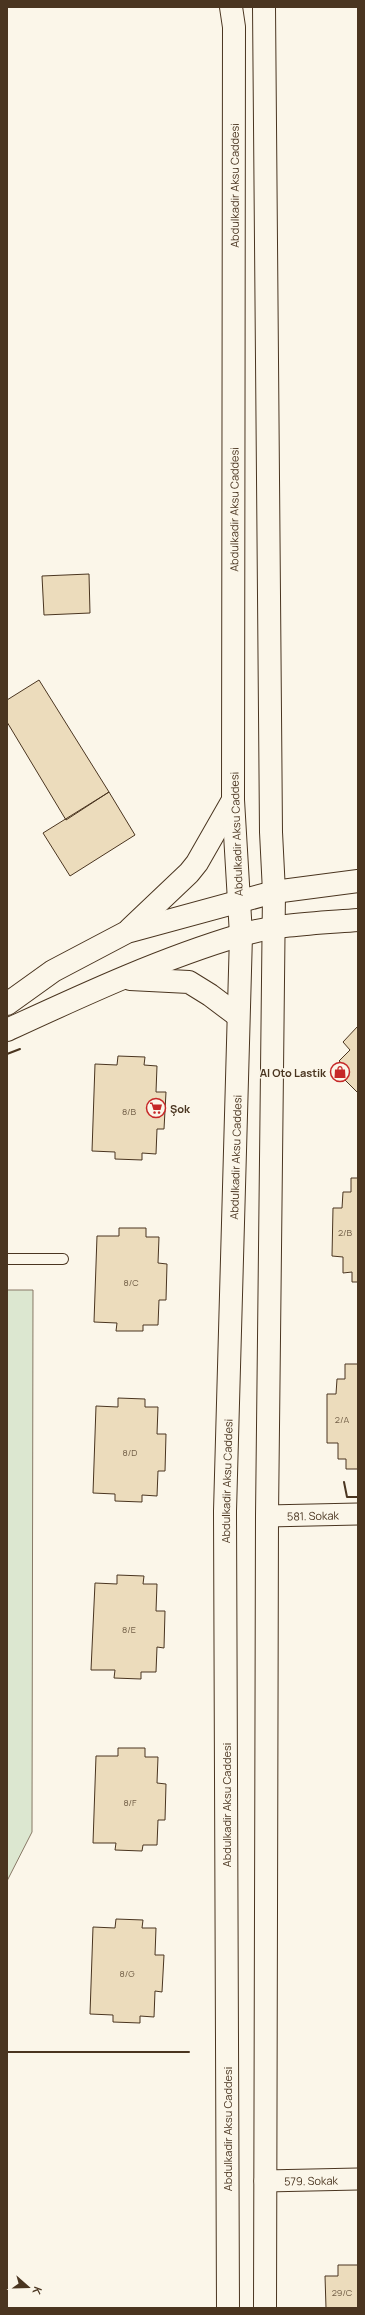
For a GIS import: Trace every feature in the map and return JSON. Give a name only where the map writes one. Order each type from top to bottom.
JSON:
[{"type":"main road","name":"Abdulkadir Aksu Caddesi","points":[[228,2308],[225,1511],[241,935],[233,800],[234,27],[231,7]]},
{"type":"main road","points":[[264,7],[271,824],[274,892],[267,1516],[265,2308]]},
{"type":"main road","points":[[127,932],[189,874],[197,863],[233,800]]},
{"type":"main road","points":[[7,1004],[53,971],[127,932],[274,892],[307,886],[358,881]]},
{"type":"main road","points":[[7,1030],[120,978],[241,935],[274,928],[358,920]]},
{"type":"main road","points":[[120,978],[189,982],[210,995],[238,1016]]},
{"type":"street","name":"581. Sokak","points":[[267,1516],[358,1514]]},
{"type":"street","name":"579. Sokak","points":[[265,2181],[358,2179]]},
{"type":"lane","points":[[7,1259],[63,1259]]},
{"type":"green space","points":[[7,1290],[33,1290],[32,1832],[7,1881]]},
{"type":"building","points":[[89,574],[90,613],[44,615],[42,576]]},
{"type":"building","points":[[39,680],[109,792],[66,820],[7,722],[7,700]]},
{"type":"building","points":[[109,792],[135,835],[70,876],[43,833]]},
{"type":"building","points":[[358,1026],[358,1093],[339,1074],[346,1067],[339,1061],[350,1050],[343,1042]]},
{"type":"building","points":[[118,1056],[145,1057],[144,1065],[157,1066],[156,1092],[166,1092],[164,1129],[157,1129],[156,1154],[142,1153],[142,1160],[115,1159],[115,1152],[92,1151],[95,1064],[117,1065]]},
{"type":"building","points":[[351,1178],[358,1178],[358,1282],[352,1282],[352,1272],[343,1273],[343,1257],[332,1256],[333,1208],[342,1208],[343,1192],[351,1192]]},
{"type":"building","points":[[119,1228],[146,1228],[146,1237],[159,1237],[158,1263],[167,1264],[166,1300],[159,1300],[158,1325],[143,1325],[143,1331],[116,1331],[117,1323],[94,1322],[97,1236],[119,1236]]},
{"type":"building","points":[[345,1364],[358,1364],[358,1469],[346,1469],[346,1459],[338,1459],[338,1443],[327,1443],[327,1394],[336,1394],[337,1379],[345,1379]]},
{"type":"building","points":[[118,1398],[145,1399],[145,1407],[158,1407],[157,1434],[166,1434],[165,1471],[158,1471],[157,1496],[142,1495],[142,1502],[115,1501],[115,1494],[93,1493],[96,1406],[118,1407]]},
{"type":"building","points":[[117,1575],[144,1576],[143,1584],[157,1584],[156,1611],[165,1611],[164,1648],[157,1647],[156,1672],[141,1672],[141,1679],[114,1678],[115,1670],[91,1670],[95,1583],[117,1584]]},
{"type":"building","points":[[118,1748],[145,1748],[145,1757],[158,1757],[157,1783],[166,1784],[165,1820],[158,1820],[157,1845],[143,1845],[142,1851],[115,1850],[116,1843],[93,1843],[96,1756],[118,1756]]},
{"type":"building","points":[[116,1919],[143,1920],[142,1928],[156,1928],[155,1955],[164,1955],[162,1992],[155,1991],[154,2017],[140,2016],[140,2023],[113,2022],[113,2015],[90,2014],[93,1927],[115,1928]]},
{"type":"building","points":[[338,2265],[358,2265],[358,2308],[326,2308],[325,2276],[338,2276]]},
{"type":"wall","points":[[7,1054],[20,1049]]},
{"type":"wall","points":[[344,1482],[347,1497],[358,1497]]},
{"type":"wall","points":[[7,2052],[189,2052]]},
{"type":"place","name":"Al Oto Lastik","points":[[340,1072]]},
{"type":"place","name":"Şok","points":[[156,1108]]}]
